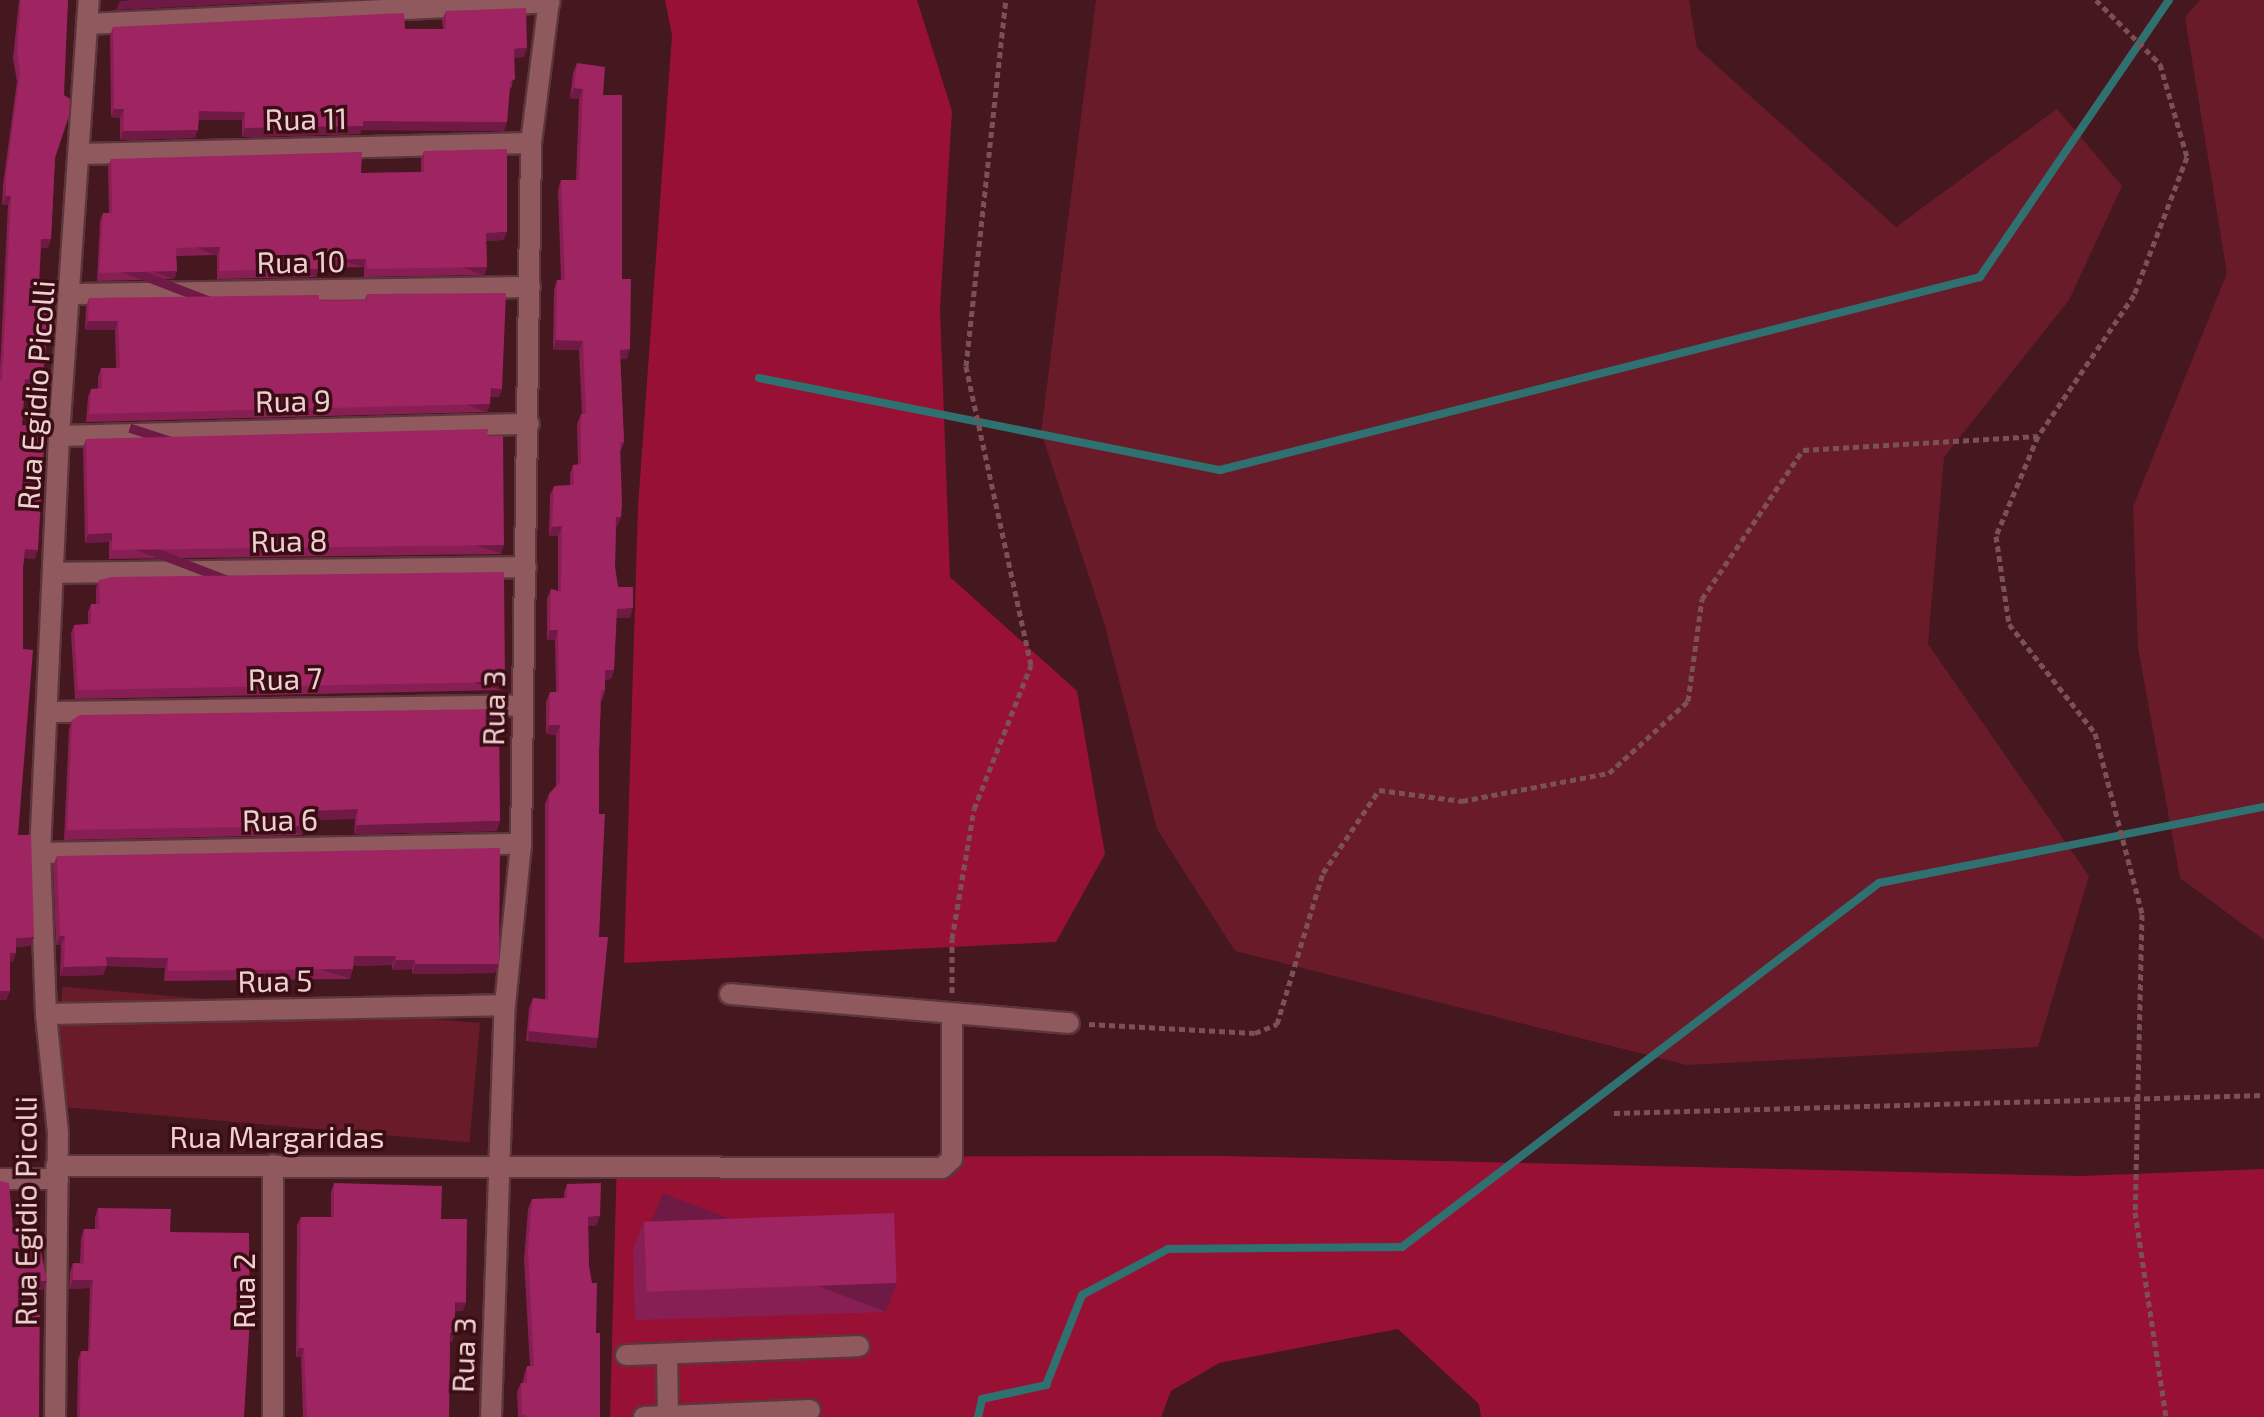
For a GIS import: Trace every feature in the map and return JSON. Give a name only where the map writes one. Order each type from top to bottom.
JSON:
[{"type":"street","name":"Rua Egidio Picolli","points":[[55,1417],[57,1173],[53,1060],[46,1014],[40,853],[49,712],[59,436],[72,294],[89,0]]},
{"type":"street","points":[[87,24],[549,1]]},
{"type":"street","name":"Rua 3","points":[[491,1417],[505,1005],[521,844],[531,143],[549,1]]},
{"type":"street","name":"Rua 11","points":[[81,154],[531,143]]},
{"type":"street","name":"Rua 10","points":[[72,294],[530,287]]},
{"type":"street","name":"Rua 9","points":[[59,436],[529,424]]},
{"type":"street","name":"Rua 8","points":[[53,573],[526,567]]},
{"type":"street","name":"Rua 7","points":[[49,712],[522,705]]},
{"type":"street","name":"Rua 6","points":[[40,853],[521,844]]},
{"type":"street","points":[[730,994],[1069,1023]]},
{"type":"street","name":"Rua 5","points":[[46,1014],[505,1005]]},
{"type":"street","name":"Rua Margaridas","points":[[0,1179],[57,1173],[273,1165],[942,1168],[952,1159],[952,1014]]},
{"type":"street","name":"Rua 2","points":[[273,1165],[273,1417]]},
{"type":"street","points":[[626,1355],[859,1346]]},
{"type":"street","points":[[667,1354],[668,1416]]},
{"type":"street","points":[[644,1417],[810,1410]]},
{"type":"path","points":[[952,1014],[952,939],[974,809],[1031,665],[966,366],[1006,0]]},
{"type":"path","points":[[2096,0],[2160,64],[2187,157],[2134,295],[2038,436],[1996,536],[2009,624],[2095,733],[2142,914],[2135,1212],[2166,1417]]},
{"type":"path","points":[[1069,1023],[1265,1030],[1277,1024],[1323,873],[1379,790],[1462,801],[1609,773],[1688,701],[1702,599],[1803,450],[2038,436]]},
{"type":"path","points":[[1614,1113],[2264,1095]]},
{"type":"shaded area","points":[[665,0],[917,0],[952,111],[940,309],[950,577],[1077,691],[1105,854],[1056,942],[624,963],[638,507],[672,35]]},
{"type":"shaded area","points":[[1096,0],[1689,0],[1697,48],[1896,227],[2057,109],[2122,186],[2069,300],[1944,457],[1928,644],[2089,876],[2038,1047],[1687,1065],[1235,951],[1157,829],[1104,622],[1041,432]]},
{"type":"shaded area","points":[[2200,0],[2264,0],[2264,940],[2180,878],[2138,648],[2133,507],[2227,273],[2185,17]]},
{"type":"shaded area","points":[[63,986],[480,1023],[470,1143],[52,1106]]},
{"type":"shaded area","points":[[1223,1156],[2080,1176],[2264,1169],[2264,1417],[1481,1417],[1479,1404],[1398,1329],[1219,1363],[1171,1391],[1161,1417],[610,1417],[617,1157]]},
{"type":"building","points":[[21,0],[68,0],[64,95],[70,99],[69,116],[55,158],[51,239],[41,239],[38,301],[48,301],[45,362],[40,380],[25,379],[22,425],[45,427],[38,550],[25,549],[23,568],[23,649],[33,650],[18,835],[31,835],[34,937],[16,938],[16,953],[10,953],[10,991],[0,991],[0,380],[11,196],[6,196],[6,176],[20,72],[17,50]]},
{"type":"building","points":[[526,8],[527,48],[514,49],[515,79],[510,82],[507,122],[363,121],[363,126],[245,128],[245,112],[199,111],[198,130],[123,131],[124,109],[114,109],[113,27],[404,13],[405,29],[446,29],[446,11]]},
{"type":"building","points":[[577,63],[605,67],[603,95],[622,95],[622,279],[631,279],[630,349],[620,350],[624,442],[620,442],[622,505],[621,517],[616,517],[615,567],[618,587],[633,587],[633,608],[617,609],[614,670],[605,670],[605,690],[601,690],[599,814],[605,814],[599,937],[608,937],[598,1038],[529,1031],[533,998],[548,1000],[549,794],[560,782],[560,725],[549,725],[550,692],[559,692],[558,630],[550,630],[551,589],[561,592],[562,526],[552,527],[554,486],[574,485],[573,465],[581,464],[581,414],[586,414],[583,341],[556,340],[557,280],[565,280],[561,180],[579,180],[583,89],[574,88]]},
{"type":"building","points":[[507,149],[507,232],[486,233],[487,267],[367,269],[366,259],[319,260],[319,269],[219,271],[220,247],[176,248],[177,271],[99,273],[103,213],[112,213],[111,159],[362,152],[361,173],[424,172],[424,151]]},
{"type":"building","points":[[506,293],[502,389],[491,388],[490,404],[89,414],[91,389],[102,388],[101,368],[120,368],[118,321],[88,321],[89,298],[319,295],[319,301],[367,300],[367,294]]},
{"type":"building","points":[[488,429],[487,436],[503,436],[504,545],[112,550],[112,533],[88,534],[86,439]]},
{"type":"building","points":[[504,572],[505,682],[78,690],[74,625],[91,624],[91,604],[100,604],[99,580],[112,577]]},
{"type":"building","points":[[499,709],[500,821],[357,825],[358,809],[305,811],[305,826],[67,830],[72,720],[80,715]]},
{"type":"building","points":[[500,848],[499,964],[415,964],[415,960],[396,960],[396,956],[354,956],[353,969],[168,971],[168,958],[106,957],[107,966],[64,967],[65,936],[60,936],[57,856]]},
{"type":"building","points":[[0,1181],[9,1183],[13,1228],[36,1228],[47,1281],[40,1281],[39,1417],[0,1417]]},
{"type":"building","points":[[334,1183],[442,1186],[441,1219],[467,1219],[466,1303],[455,1302],[455,1333],[450,1333],[449,1417],[307,1417],[304,1348],[299,1348],[301,1217],[334,1217]]},
{"type":"building","points":[[601,1183],[600,1216],[588,1217],[589,1266],[592,1283],[597,1283],[596,1333],[600,1333],[600,1417],[526,1417],[522,1415],[521,1383],[527,1383],[527,1366],[534,1366],[528,1251],[532,1199],[567,1198],[567,1184]]},
{"type":"building","points":[[98,1208],[171,1209],[170,1232],[249,1233],[250,1318],[244,1417],[80,1417],[81,1351],[90,1351],[93,1280],[73,1280],[73,1263],[84,1264],[84,1229],[99,1229]]},
{"type":"building","points":[[894,1213],[896,1283],[647,1292],[644,1222]]},
{"type":"waterway","points":[[759,378],[1220,470],[1980,277],[2169,0]]},
{"type":"waterway","points":[[978,1417],[982,1399],[1046,1385],[1082,1295],[1168,1249],[1402,1247],[1879,883],[2264,807]]}]
